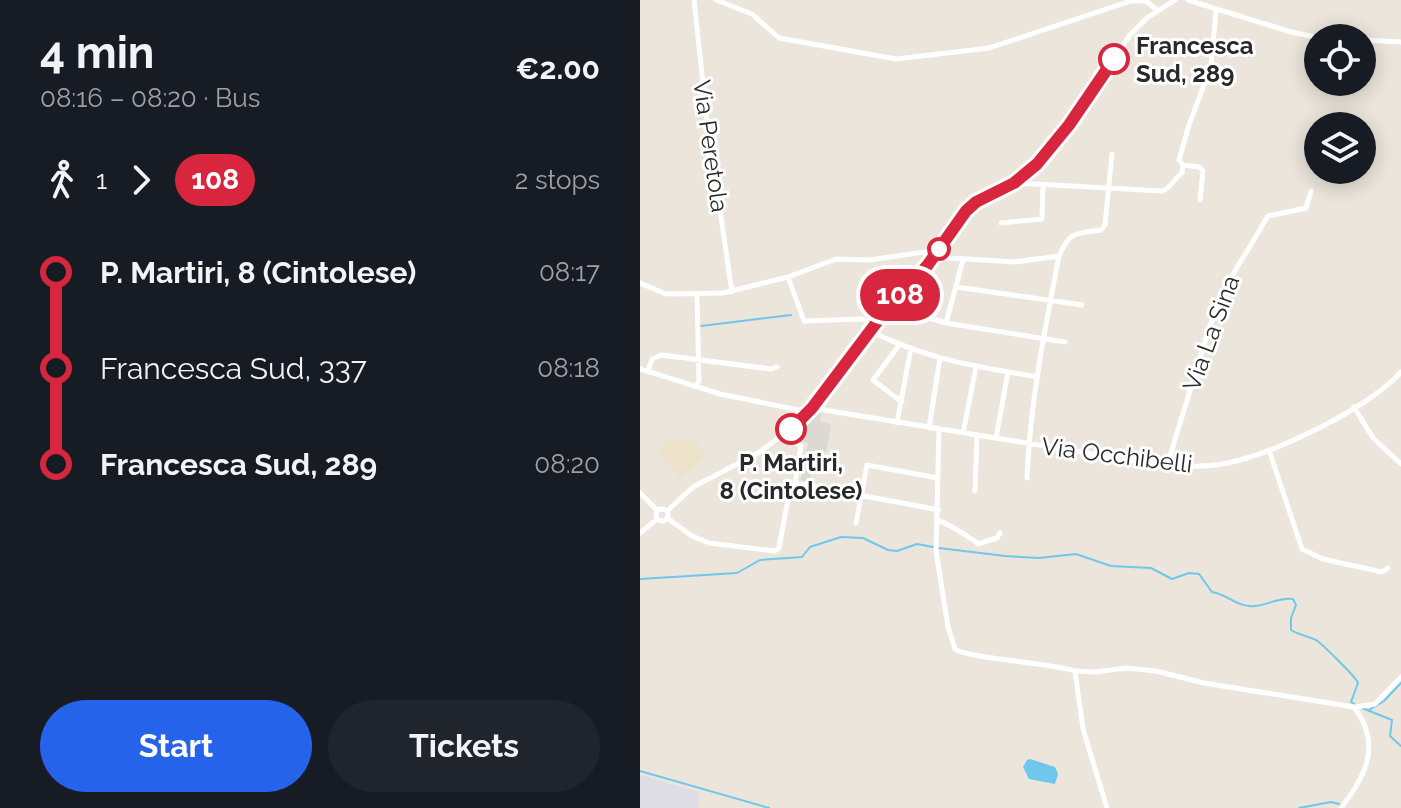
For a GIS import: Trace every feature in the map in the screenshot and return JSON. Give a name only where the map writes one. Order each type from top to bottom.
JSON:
[{"type":"street","name":"Via Peretola","points":[[694,0],[705,109],[732,292]]},
{"type":"street","points":[[716,0],[752,14],[779,38],[896,59],[989,48],[1131,1],[1146,0],[1157,10]]},
{"type":"street","points":[[667,518],[667,511],[693,487],[758,453],[811,410],[889,306],[934,257],[966,211],[976,202],[1014,183],[1037,164],[1066,129],[1128,38],[1157,10],[1175,0]]},
{"type":"street","points":[[1188,0],[1304,35]]},
{"type":"street","points":[[1200,200],[1203,171],[1199,167],[1183,165],[1179,160],[1211,66],[1216,10]]},
{"type":"street","points":[[1376,41],[1401,42]]},
{"type":"street","points":[[1027,478],[1028,444],[1059,256],[1066,238],[1101,230],[1105,225],[1112,154]]},
{"type":"street","points":[[1014,183],[1165,190],[1182,173],[1183,165]]},
{"type":"street","points":[[1001,223],[1042,219],[1043,185]]},
{"type":"street","name":"Via La Sina","points":[[1167,466],[1209,328],[1234,268],[1252,245],[1268,216],[1306,208],[1311,191]]},
{"type":"street","points":[[640,283],[666,294],[697,296],[732,292],[788,277],[836,259],[870,260],[939,250]]},
{"type":"street","points":[[934,257],[1015,262],[1059,256]]},
{"type":"street","points":[[946,323],[963,260]]},
{"type":"street","points":[[788,277],[804,321],[862,319],[875,324]]},
{"type":"street","points":[[956,287],[1082,305]]},
{"type":"street","points":[[696,386],[699,381],[697,296]]},
{"type":"street","points":[[889,306],[946,323],[1065,342]]},
{"type":"street","points":[[870,331],[940,358],[1038,377]]},
{"type":"street","points":[[900,344],[873,380],[902,402]]},
{"type":"street","points":[[897,423],[911,348]]},
{"type":"street","points":[[648,371],[656,356],[697,358],[771,369],[777,367]]},
{"type":"street","points":[[929,428],[940,358]]},
{"type":"street","points":[[963,433],[976,367]]},
{"type":"street","name":"Via Occhibelli","points":[[640,369],[720,394],[1167,466],[1191,467],[1229,463],[1269,450],[1354,407],[1387,386],[1401,372]]},
{"type":"street","points":[[996,438],[1008,372]]},
{"type":"street","points":[[1354,407],[1373,438],[1401,464]]},
{"type":"street","points":[[939,429],[936,551],[946,620],[958,652],[1075,671],[1126,668],[1156,671],[1204,683],[1354,707],[1375,704],[1401,677]]},
{"type":"street","points":[[975,491],[977,435]]},
{"type":"street","points":[[667,518],[692,536],[709,543],[775,551],[780,542],[789,494],[795,483],[801,446],[782,436]]},
{"type":"street","points":[[1269,450],[1302,549],[1323,559],[1382,572],[1388,568]]},
{"type":"street","points":[[856,523],[867,465],[938,478]]},
{"type":"street","points":[[795,483],[939,510]]},
{"type":"street","points":[[640,493],[647,504],[667,511]]},
{"type":"street","points":[[657,510],[657,519]]},
{"type":"street","points":[[657,519],[662,521],[667,518]]},
{"type":"street","points":[[640,533],[657,519]]},
{"type":"street","points":[[937,520],[973,538],[978,544],[997,538],[1000,533]]},
{"type":"street","points":[[1075,671],[1083,729],[1107,808]]},
{"type":"street","points":[[1341,808],[1362,779],[1370,748],[1364,724],[1354,707]]},
{"type":"shaded area","points":[[815,412],[821,413],[820,421],[831,424],[826,452],[811,450],[807,471],[811,472],[809,482],[801,480],[808,443],[786,438]]},
{"type":"shaded area","points":[[671,438],[696,441],[706,457],[680,478],[657,451]]},
{"type":"shaded area","points":[[640,775],[699,792],[698,808],[640,808]]},
{"type":"water","points":[[1030,759],[1055,767],[1058,774],[1055,784],[1029,779],[1023,767]]},
{"type":"waterway","points":[[701,326],[791,315]]},
{"type":"waterway","points":[[640,579],[737,573],[760,560],[802,557],[810,547],[841,537],[863,538],[897,551],[917,544],[933,547]]},
{"type":"waterway","points":[[939,548],[1039,558],[1076,554],[1111,566],[1151,568],[1172,579],[1189,573],[1199,574],[1212,592],[1243,605],[1255,606],[1293,599],[1296,605],[1291,630],[1316,640],[1351,674],[1358,683],[1351,702],[1356,705]]},
{"type":"waterway","points":[[1369,710],[1384,701],[1401,683]]},
{"type":"waterway","points":[[1362,708],[1392,720],[1390,736],[1401,746]]},
{"type":"waterway","points":[[640,771],[769,808]]},
{"type":"waterway","points":[[1299,808],[1331,802],[1339,804]]},
{"type":"bus line","name":"108","points":[[791,429],[803,420],[889,306],[927,266],[966,211],[976,202],[1014,183],[1037,164],[1069,125],[1114,59]]},
{"type":"place","name":"Francesca Sud, 289","points":[[1114,59]]},
{"type":"place","name":"P. Martiri, 8 (Cintolese)","points":[[791,429]]}]
